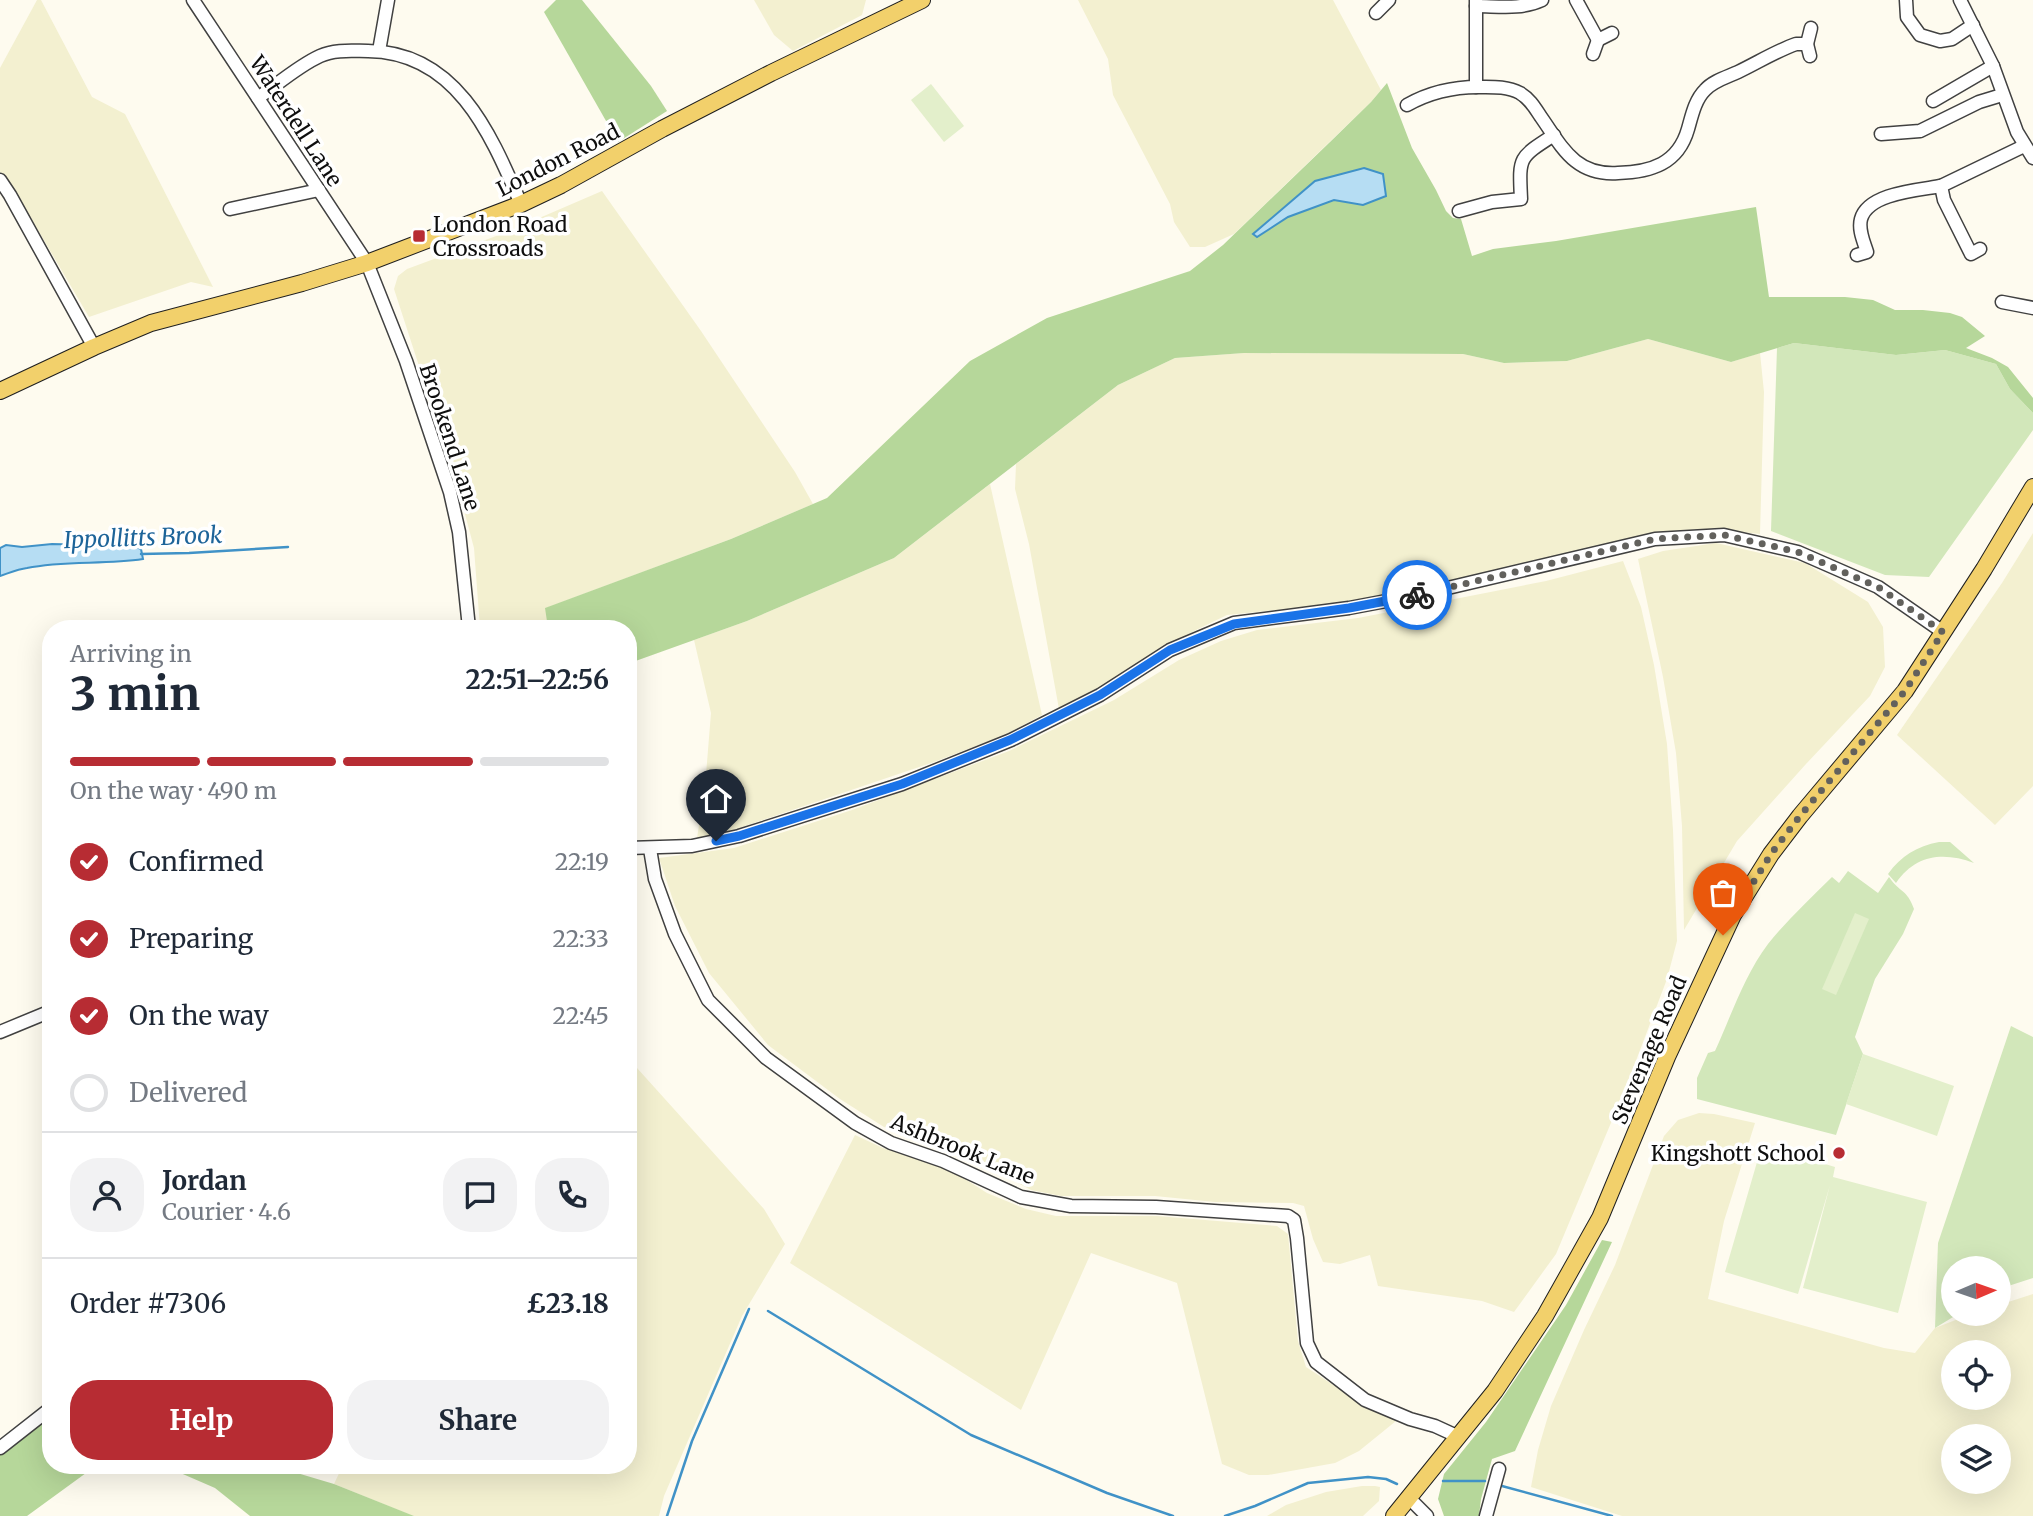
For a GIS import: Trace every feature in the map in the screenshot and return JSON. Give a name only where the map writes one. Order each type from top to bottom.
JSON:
[{"type":"main road","name":"London Road","points":[[0,391],[151,323],[367,264],[521,204],[771,72],[922,0]]},
{"type":"main road","name":"Stevenage Road","points":[[1394,1516],[1495,1391],[1539,1325],[1600,1218],[1689,1006],[1733,915],[1771,854],[1800,816],[1905,691],[2033,487]]},
{"type":"street","name":"Waterdell Lane","points":[[193,0],[367,264]]},
{"type":"street","points":[[1376,13],[1389,0]]},
{"type":"street","points":[[1476,87],[1476,3],[1515,7],[1542,0]]},
{"type":"street","points":[[1576,0],[1598,40]]},
{"type":"street","points":[[1906,0],[1907,17],[1920,35],[1940,41],[1952,39],[1973,25]]},
{"type":"street","points":[[1960,0],[1993,66],[2011,119],[2033,158]]},
{"type":"street","points":[[379,51],[386,1]]},
{"type":"street","points":[[1407,105],[1438,91],[1476,87],[1506,88],[1519,93],[1534,105],[1573,160],[1592,171],[1615,174],[1639,171],[1660,165],[1681,147],[1694,109],[1705,90],[1790,46],[1808,50],[1811,28]]},
{"type":"street","points":[[1593,54],[1598,40],[1612,33]]},
{"type":"street","points":[[258,98],[321,55],[379,51],[419,62],[442,77],[491,137],[521,204]]},
{"type":"street","points":[[1933,101],[1993,66]]},
{"type":"street","points":[[1881,134],[1920,131],[1979,102],[2002,95]]},
{"type":"street","points":[[1459,211],[1492,202],[1528,201],[1519,170],[1521,161],[1527,152],[1554,135]]},
{"type":"street","points":[[1867,252],[1861,218],[1867,208],[1876,201],[1941,186],[2024,146]]},
{"type":"street","points":[[0,180],[94,347]]},
{"type":"street","points":[[1941,186],[1944,200],[1971,254]]},
{"type":"street","points":[[230,209],[318,190]]},
{"type":"street","name":"Brookend Lane","points":[[367,264],[406,362],[450,492],[459,532],[468,620]]},
{"type":"street","points":[[2002,302],[2033,308]]},
{"type":"street","points":[[637,848],[692,846],[739,836],[902,784],[1010,740],[1100,695],[1170,650],[1234,624],[1418,595],[1655,539],[1724,535],[1798,552],[1878,587],[1943,632]]},
{"type":"street","name":"Ashbrook Lane","points":[[650,849],[655,879],[674,934],[708,1000],[766,1059],[855,1123],[891,1143],[943,1161],[1021,1197],[1071,1206],[1156,1207],[1288,1216],[1294,1220],[1297,1238],[1307,1343],[1316,1362],[1365,1400],[1459,1437]]},
{"type":"street","points":[[0,1032],[42,1015]]},
{"type":"street","points":[[0,1448],[42,1415]]},
{"type":"street","points":[[1486,1516],[1499,1469]]},
{"type":"street","points":[[1409,1498],[1427,1516]]},
{"type":"shaded area","points":[[37,0],[41,0],[92,97],[125,114],[213,287],[191,282],[89,317],[22,203],[0,172],[0,68]]},
{"type":"shaded area","points":[[754,0],[866,0],[862,15],[793,51],[774,35]]},
{"type":"shaded area","points":[[1078,0],[1333,0],[1381,90],[1234,234],[1205,247],[1190,247],[1174,222],[1170,204],[1113,95],[1108,59]]},
{"type":"shaded area","points":[[602,191],[701,331],[795,472],[813,504],[731,539],[546,608],[547,620],[479,620],[474,548],[456,480],[394,289],[398,276],[407,269],[507,232]]},
{"type":"shaded area","points":[[1648,339],[1731,362],[1760,353],[1764,392],[1760,534],[1722,530],[1347,603],[1227,615],[1136,665],[1098,692],[1059,709],[1029,544],[1015,489],[1016,464],[1118,385],[1175,358],[1244,353],[1463,354],[1504,363],[1567,361]]},
{"type":"shaded area","points":[[990,484],[1042,715],[1005,735],[934,762],[727,832],[697,838],[705,787],[711,713],[694,640],[747,621],[894,558]]},
{"type":"shaded area","points":[[2033,533],[2033,786],[1995,825],[1897,735],[2002,583]]},
{"type":"shaded area","points":[[1716,543],[1805,563],[1868,602],[1883,627],[1885,667],[1870,696],[1737,841],[1684,930],[1682,826],[1676,753],[1638,559],[1663,551]]},
{"type":"shaded area","points":[[1623,561],[1641,607],[1667,744],[1677,941],[1667,979],[1626,1087],[1556,1254],[1514,1312],[1482,1301],[1378,1286],[1370,1255],[1340,1264],[1323,1262],[1304,1206],[1293,1203],[1215,1202],[1155,1196],[1061,1196],[1031,1190],[965,1155],[884,1127],[840,1099],[768,1045],[709,973],[675,906],[659,858],[734,848],[852,810],[1009,751],[1114,700],[1179,660],[1221,641],[1257,630],[1358,618],[1546,581]]},
{"type":"shaded area","points":[[637,1068],[764,1209],[785,1244],[742,1316],[664,1496],[659,1516],[413,1516],[334,1484],[339,1474],[637,1474]]},
{"type":"shaded area","points":[[1699,1113],[1755,1123],[1724,1221],[1708,1299],[1884,1348],[1915,1353],[1935,1328],[1941,1326],[2011,1326],[2011,1301],[2033,1294],[2033,1516],[1622,1516],[1531,1487],[1551,1406],[1615,1265],[1664,1136],[1678,1120]]},
{"type":"shaded area","points":[[855,1135],[883,1148],[948,1168],[987,1193],[1026,1209],[1056,1216],[1157,1216],[1277,1226],[1288,1234],[1298,1341],[1306,1367],[1362,1404],[1396,1421],[1359,1451],[1335,1463],[1268,1475],[1249,1475],[1222,1464],[1177,1283],[1091,1253],[1021,1410],[790,1263]]},
{"type":"shaded area","points":[[1362,1486],[1380,1487],[1379,1501],[1363,1516],[1267,1516],[1286,1505],[1326,1492]]},
{"type":"green space","points":[[556,0],[582,0],[651,86],[667,111],[618,142],[544,12]]},
{"type":"green space","points":[[1387,83],[1412,148],[1446,211],[1453,218],[1461,219],[1472,256],[1493,249],[1756,207],[1769,297],[1845,297],[1873,300],[1895,310],[1923,310],[1962,317],[1985,336],[1966,348],[2008,367],[2033,398],[2033,413],[2010,389],[1996,364],[1945,350],[1896,355],[1794,343],[1731,362],[1648,339],[1567,361],[1504,363],[1463,354],[1244,353],[1175,358],[1118,385],[894,558],[747,621],[637,660],[637,620],[547,620],[545,608],[731,539],[827,498],[970,361],[1047,318],[1190,271],[1223,245],[1371,102]]},
{"type":"green space","points":[[931,84],[964,126],[944,142],[911,100]]},
{"type":"green space","points":[[1794,343],[1896,355],[1945,350],[1996,364],[2010,389],[2033,413],[2033,430],[1929,577],[1885,575],[1771,531],[1777,348]]},
{"type":"green space","points":[[1939,842],[1950,842],[1974,863],[1952,857],[1931,858],[1912,866],[1896,883],[1888,874],[1910,853]]},
{"type":"green space","points":[[1848,871],[1878,893],[1889,877],[1906,894],[1914,909],[1903,934],[1875,979],[1855,1037],[1863,1054],[1836,1135],[1697,1099],[1697,1078],[1708,1053],[1715,1051],[1759,956],[1783,926],[1832,877],[1839,883]]},
{"type":"green space","points":[[1855,913],[1869,919],[1836,995],[1822,989]]},
{"type":"green space","points":[[2011,1026],[2033,1037],[2033,1278],[2011,1285],[2011,1256],[1941,1256],[1941,1324],[1935,1328],[1938,1243]]},
{"type":"green space","points":[[1863,1054],[1954,1086],[1937,1136],[1846,1104]]},
{"type":"green space","points":[[1762,1145],[1835,1167],[1833,1177],[1927,1202],[1898,1313],[1803,1288],[1830,1185],[1798,1294],[1725,1272]]},
{"type":"green space","points":[[1602,1240],[1612,1242],[1515,1451],[1492,1459],[1479,1516],[1444,1516],[1438,1499],[1444,1474],[1486,1422],[1566,1305]]},
{"type":"green space","points":[[42,1419],[42,1474],[85,1474],[27,1516],[0,1516],[0,1454]]},
{"type":"green space","points":[[183,1474],[300,1474],[334,1484],[414,1516],[250,1516],[215,1488]]},
{"type":"water","points":[[1364,168],[1383,174],[1386,196],[1363,205],[1334,200],[1288,217],[1257,237],[1253,234],[1315,181]]},
{"type":"water","points":[[52,544],[134,546],[141,549],[143,559],[41,566],[0,576],[0,548],[6,545],[22,547]]},
{"type":"waterway","name":"Ippollitts Brook","points":[[141,554],[288,547]]},
{"type":"waterway","points":[[667,1516],[692,1441],[749,1309]]},
{"type":"waterway","points":[[768,1311],[971,1435],[1107,1493],[1173,1516]]},
{"type":"waterway","points":[[1225,1516],[1308,1483],[1368,1477],[1386,1479],[1397,1484]]},
{"type":"waterway","points":[[1443,1481],[1485,1481]]},
{"type":"waterway","points":[[1502,1486],[1612,1516]]},
{"type":"way so far","points":[[1417,595],[1655,539],[1724,535],[1798,552],[1878,587],[1943,632],[1905,691],[1771,854],[1723,935]]},
{"type":"place","name":"London Road Crossroads","points":[[419,236]]},
{"type":"place","name":"Kingshott School","points":[[1839,1153]]},
{"type":"route","points":[[716,841],[902,784],[1010,740],[1100,695],[1170,650],[1234,624],[1349,608],[1417,595]]}]
